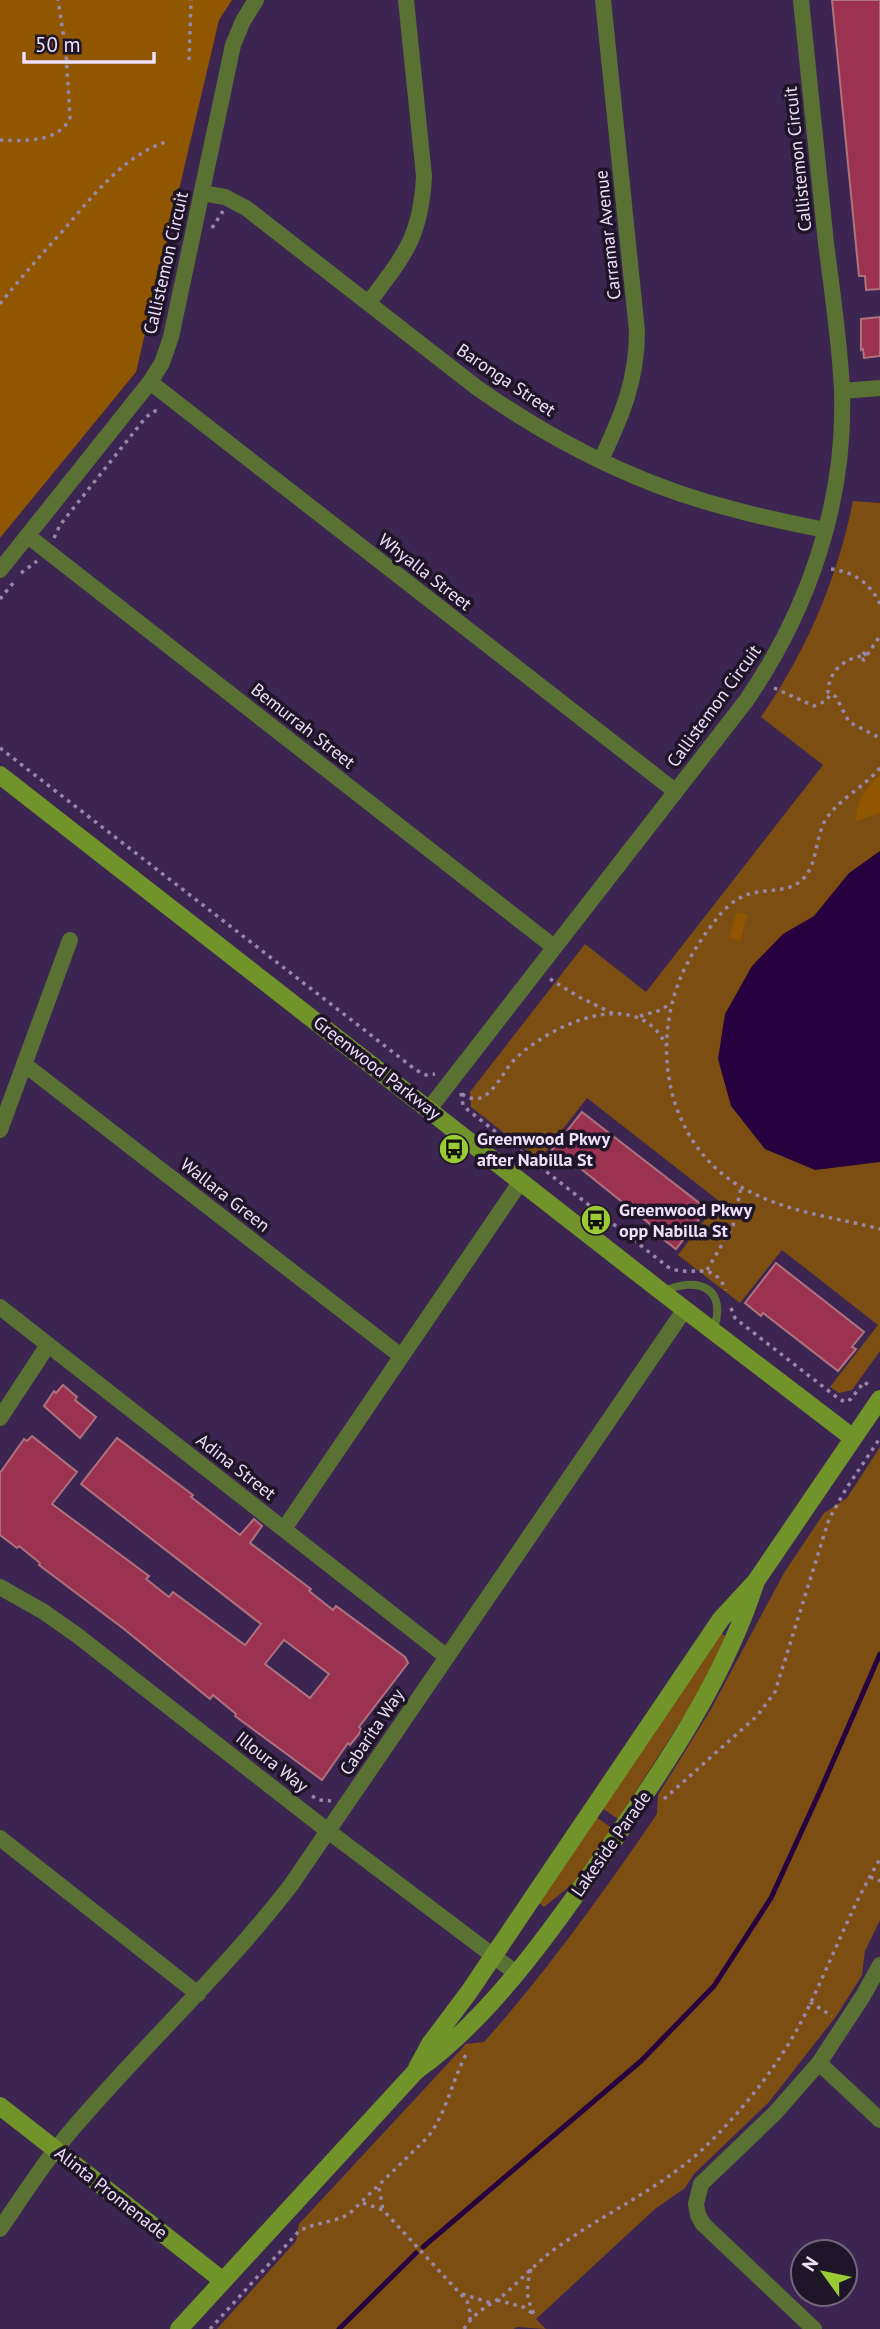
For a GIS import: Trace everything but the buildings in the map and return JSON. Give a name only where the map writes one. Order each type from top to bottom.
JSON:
[{"type":"street","name":"Callistemon Circuit","points":[[0,570],[150,382],[162,363],[171,337],[233,45],[256,0]]},
{"type":"street","points":[[369,302],[396,267],[414,236],[423,200],[424,176],[405,0]]},
{"type":"street","name":"Carramar Avenue","points":[[601,460],[631,392],[637,349],[603,0]]},
{"type":"street","name":"Callistemon Circuit","points":[[429,1109],[746,701],[781,646],[809,583],[825,530],[838,460],[842,391],[801,0]]},
{"type":"street","name":"Baronga Street","points":[[202,192],[225,198],[246,208],[491,397],[560,439],[658,485],[707,502],[825,530]]},
{"type":"street","name":"Whyalla Street","points":[[150,382],[675,791]]},
{"type":"street","points":[[842,391],[880,388]]},
{"type":"street","name":"Bemurrah Street","points":[[28,536],[554,947]]},
{"type":"street","name":"Greenwood Parkway","points":[[0,775],[853,1438]]},
{"type":"street","points":[[0,1129],[70,940]]},
{"type":"street","name":"Wallara Green","points":[[24,1064],[401,1356]]},
{"type":"street","points":[[284,1529],[521,1181]]},
{"type":"street","name":"Adina Street","points":[[0,1307],[447,1657]]},
{"type":"street","name":"Cabarita Way","points":[[0,2229],[75,2125],[267,1916],[328,1831],[684,1309]]},
{"type":"street","points":[[0,1418],[48,1345]]},
{"type":"street","name":"Lakeside Parade","points":[[416,2071],[430,2044],[721,1619],[756,1581],[853,1438],[875,1392]]},
{"type":"street","name":"Lakeside Parade","points":[[179,2329],[416,2071],[442,2053],[516,1973],[589,1878],[668,1762],[728,1654],[742,1624],[756,1581]]},
{"type":"street","name":"Illoura Way","points":[[0,1587],[44,1612],[78,1636],[516,1973]]},
{"type":"street","points":[[0,1838],[198,1994]]},
{"type":"street","points":[[814,2329],[703,2224],[696,2204],[701,2184],[775,2113],[818,2063],[851,2015],[880,1965]]},
{"type":"street","points":[[818,2063],[880,2120]]},
{"type":"street","name":"Alinta Promenade","points":[[0,2106],[222,2280]]},
{"type":"lane","points":[[662,1292],[684,1284],[700,1284],[706,1288],[716,1302],[717,1320],[713,1331]]},
{"type":"path","points":[[0,140],[40,140],[65,128],[70,118],[66,52],[58,0]]},
{"type":"path","points":[[189,60],[188,21],[191,0]]},
{"type":"path","points":[[0,304],[98,191],[139,155],[169,141]]},
{"type":"path","points":[[53,540],[57,536],[57,528],[146,417],[155,411],[163,412],[166,408]]},
{"type":"path","points":[[0,599],[24,569],[38,559]]},
{"type":"path","points":[[831,569],[850,573],[862,580],[880,604]]},
{"type":"path","points":[[880,636],[867,655],[863,653],[839,666],[830,679],[828,692],[835,697],[849,722],[880,738]]},
{"type":"path","points":[[774,688],[814,706],[826,701],[830,695]]},
{"type":"path","points":[[0,748],[416,1070],[439,1077]]},
{"type":"path","points":[[879,1230],[784,1206],[741,1187],[712,1165],[683,1126],[669,1082],[667,1024],[680,978],[704,936],[721,913],[749,894],[794,887],[805,877],[813,863],[821,829],[828,816],[880,768]]},
{"type":"path","points":[[550,978],[579,998],[613,1013],[638,1016],[661,1010],[673,1002]]},
{"type":"path","points":[[457,1090],[475,1099],[484,1097],[509,1065],[534,1042],[554,1030],[613,1013]]},
{"type":"path","points":[[638,1016],[656,1030],[667,1047]]},
{"type":"path","points":[[462,1094],[463,1105],[467,1110],[668,1267],[681,1271],[707,1270],[720,1279],[727,1293]]},
{"type":"path","points":[[707,1270],[733,1226],[741,1187]]},
{"type":"path","points":[[730,1303],[735,1318],[839,1399],[845,1402],[851,1399],[864,1382],[875,1392]]},
{"type":"path","points":[[464,2329],[476,2313],[497,2300],[531,2267],[573,2236],[656,2187],[704,2148],[730,2121],[790,2042],[880,1858]]},
{"type":"path","points":[[870,1877],[880,1881]]},
{"type":"path","points":[[810,2002],[835,2018]]},
{"type":"path","points":[[379,2188],[383,2210]]},
{"type":"path","points":[[363,2203],[383,2210],[460,2293],[470,2306],[470,2321]]},
{"type":"path","points":[[497,2300],[523,2307],[534,2314],[527,2300],[531,2267]]},
{"type":"path","points":[[460,2293],[491,2303]]},
{"type":"shaded area","points":[[0,0],[232,0],[219,20],[136,372],[0,538]]},
{"type":"shaded area","points":[[853,501],[880,503],[880,1351],[852,1390],[839,1393],[830,1387],[878,1325],[782,1250],[740,1303],[678,1255],[719,1201],[587,1098],[539,1160],[471,1107],[470,1092],[585,944],[646,992],[823,765],[761,717],[793,666],[818,614],[838,559]]},
{"type":"shaded area","points":[[880,775],[880,813],[856,821],[862,795]]},
{"type":"shaded area","points":[[880,851],[880,1162],[815,1170],[765,1149],[731,1106],[718,1059],[725,1014],[752,966],[783,934],[814,916],[849,873]]},
{"type":"shaded area","points":[[737,912],[747,915],[740,941],[729,938]]},
{"type":"shaded area","points":[[880,1447],[880,1920],[865,1951],[862,1975],[837,2015],[769,2102],[694,2174],[685,2188],[655,2209],[536,2319],[546,2329],[217,2329],[296,2241],[299,2224],[466,2044],[484,2042],[574,1931],[657,1814],[658,1795],[710,1711],[784,1573],[824,1513],[847,1498]]},
{"type":"shaded area","points":[[721,1633],[726,1637],[695,1699],[618,1819],[602,1808]]},
{"type":"shaded area","points":[[596,1817],[612,1828],[575,1882],[544,1907],[538,1902]]},
{"type":"waterway","points":[[423,2247],[641,2061],[714,1986],[771,1898],[880,1654]]},
{"type":"waterway","points":[[339,2329],[416,2253]]},
{"type":"place","name":"Greenwood Pkwy after Nabilla St","points":[[454,1149]]},
{"type":"place","name":"Greenwood Pkwy opp Nabilla St","points":[[596,1220]]}]
